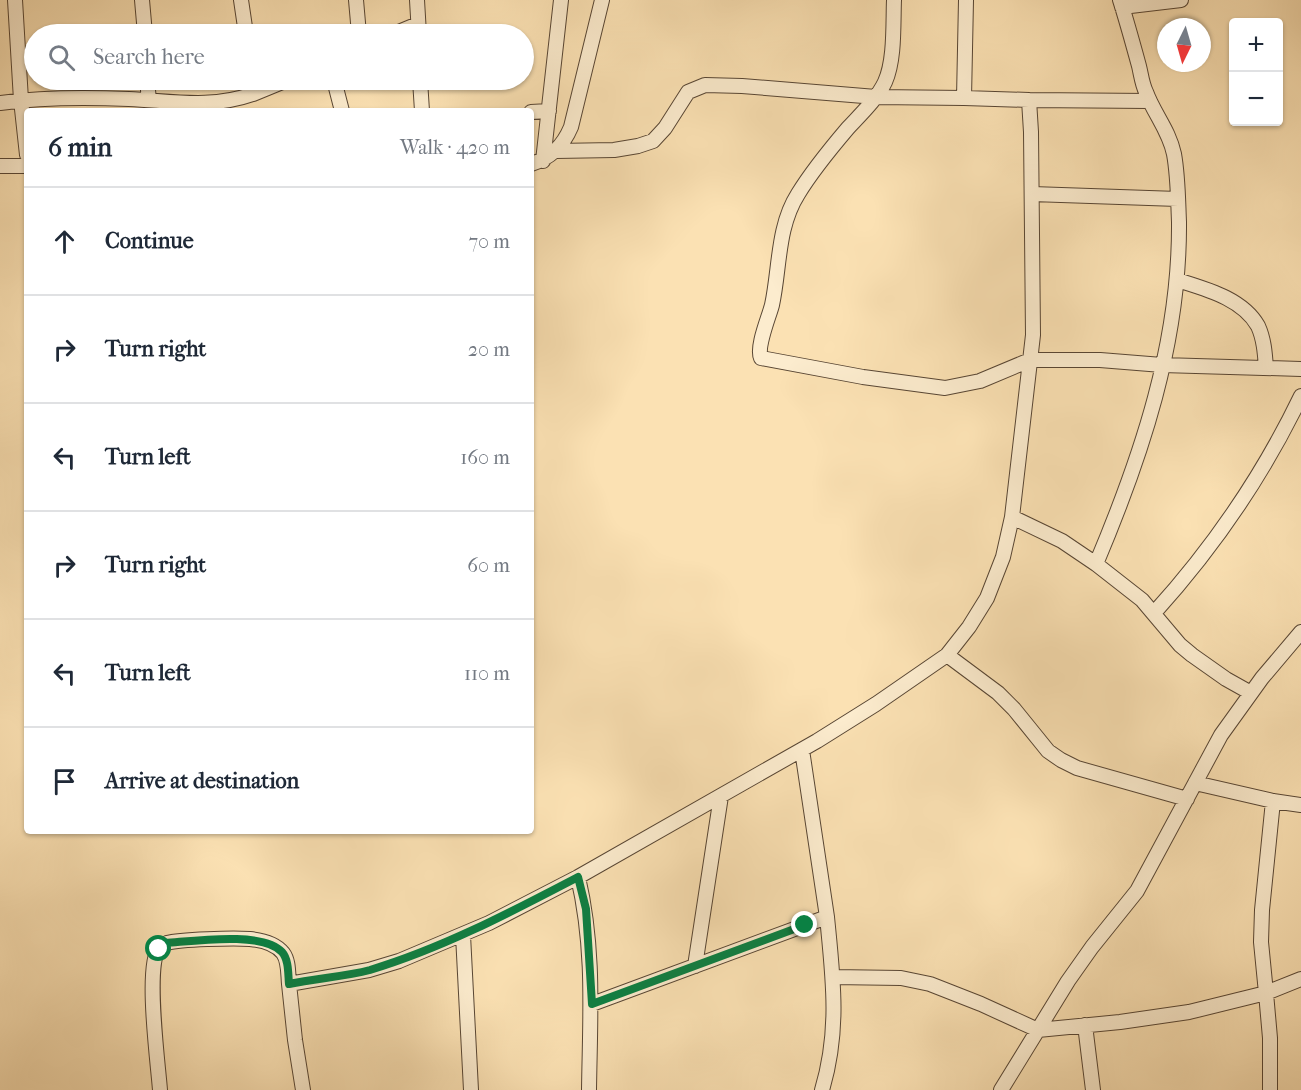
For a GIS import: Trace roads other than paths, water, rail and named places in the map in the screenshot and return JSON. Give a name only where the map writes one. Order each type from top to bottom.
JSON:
[{"type":"street","points":[[15,0],[24,128]]},
{"type":"street","points":[[142,0],[144,24]]},
{"type":"street","points":[[241,0],[245,24]]},
{"type":"street","points":[[356,0],[358,24]]},
{"type":"street","points":[[417,0],[418,24]]},
{"type":"street","points":[[537,162],[549,111],[561,0]]},
{"type":"street","points":[[537,162],[556,151],[565,140],[577,111],[602,0]]},
{"type":"street","points":[[894,0],[886,81],[876,97],[845,131],[797,195],[788,215],[783,231],[772,305],[759,350],[761,358],[863,377],[945,388],[980,381],[1030,360],[1100,360],[1162,365],[1301,369]]},
{"type":"street","points":[[964,98],[966,0]]},
{"type":"street","points":[[1096,564],[1134,471],[1149,423],[1177,280],[1177,174],[1167,131],[1145,90],[1121,3],[1181,0]]},
{"type":"street","points":[[556,151],[614,150],[653,141],[665,128],[688,92],[705,85],[777,88],[876,97],[1150,101]]},
{"type":"street","points":[[148,90],[149,100]]},
{"type":"street","points":[[252,90],[253,94]]},
{"type":"street","points":[[0,103],[70,97],[210,104],[234,101],[263,90]]},
{"type":"street","points":[[337,90],[341,108]]},
{"type":"street","points":[[421,90],[422,108]]},
{"type":"street","points":[[289,984],[369,970],[399,961],[463,935],[578,877],[802,750],[876,704],[947,655],[969,627],[987,598],[1003,557],[1012,517],[1032,335],[1029,100]]},
{"type":"street","points":[[534,112],[549,111]]},
{"type":"street","points":[[0,166],[24,166]]},
{"type":"street","points":[[1032,194],[1178,199]]},
{"type":"street","points":[[1177,280],[1215,293],[1234,303],[1250,316],[1263,340],[1266,368]]},
{"type":"street","points":[[1154,613],[1206,552],[1270,456],[1301,396]]},
{"type":"street","points":[[1012,517],[1062,541],[1096,564],[1142,600],[1173,637],[1192,655],[1251,693]]},
{"type":"street","points":[[1001,1090],[1092,947],[1137,891],[1221,735],[1251,693],[1301,632]]},
{"type":"street","points":[[947,655],[998,693],[1021,716],[1048,751],[1060,760],[1077,768],[1187,799]]},
{"type":"street","points":[[802,750],[827,917],[833,977],[834,1035],[830,1064],[822,1090]]},
{"type":"street","points":[[1195,783],[1301,805]]},
{"type":"street","points":[[694,966],[722,796]]},
{"type":"street","points":[[1270,1090],[1269,1038],[1261,942],[1273,801]]},
{"type":"street","points":[[578,877],[586,909],[592,1004],[590,1090]]},
{"type":"street","points":[[592,1004],[827,917]]},
{"type":"street","points":[[463,935],[471,1090]]},
{"type":"street","points":[[160,1090],[152,980],[153,961],[159,949],[166,943],[250,939],[271,943],[284,953],[288,966],[303,1090]]},
{"type":"street","points":[[833,977],[901,978],[930,984],[1038,1030],[1189,1012],[1266,993],[1301,979]]},
{"type":"street","points":[[1085,1025],[1093,1090]]}]
